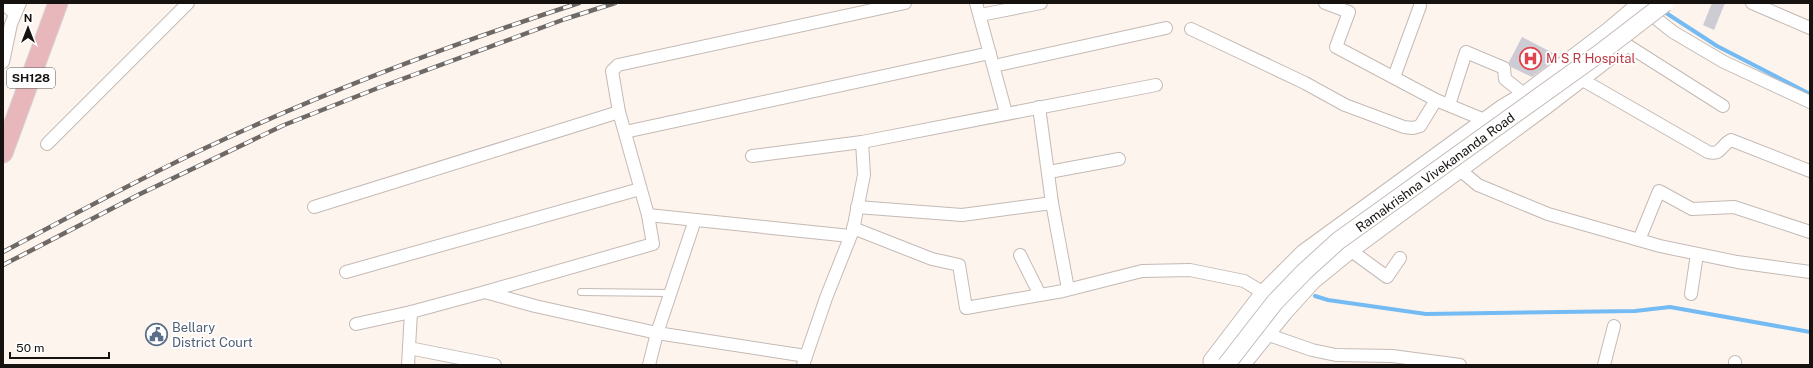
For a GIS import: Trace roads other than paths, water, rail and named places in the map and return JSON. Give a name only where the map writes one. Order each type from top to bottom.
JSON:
[{"type":"main road","name":"SH128","points":[[3,153],[58,3]]},
{"type":"main road","name":"Ramakrishna Vivekananda Road","points":[[1226,365],[1275,302],[1304,272],[1338,241],[1600,53],[1665,3]]},
{"type":"main road","points":[[1213,365],[1212,361],[1264,293],[1304,253],[1503,108],[1525,95],[1609,31],[1640,4]]},
{"type":"main road","points":[[1241,365],[1312,281],[1350,250],[1581,79],[1638,33],[1640,27],[1640,4]]},
{"type":"street","points":[[3,3],[12,16],[3,62]]},
{"type":"street","points":[[48,144],[188,3]]},
{"type":"street","points":[[356,324],[411,312],[653,244],[648,215],[619,112],[612,71],[618,65],[905,3]]},
{"type":"street","points":[[976,3],[1006,114]]},
{"type":"street","points":[[980,15],[1041,3]]},
{"type":"street","points":[[1325,3],[1349,12],[1336,47],[1436,100],[1487,121]]},
{"type":"street","points":[[1752,3],[1810,28]]},
{"type":"street","points":[[1640,4],[1673,32],[1724,62],[1810,102]]},
{"type":"street","points":[[1394,77],[1420,6]]},
{"type":"street","points":[[994,66],[1166,28]]},
{"type":"street","points":[[1191,29],[1305,83],[1345,105],[1404,127],[1413,128],[1420,126],[1436,100]]},
{"type":"street","points":[[1609,31],[1624,45],[1723,106]]},
{"type":"street","points":[[1449,105],[1466,52],[1504,68],[1505,79],[1525,95]]},
{"type":"street","points":[[625,132],[990,53]]},
{"type":"street","points":[[1562,66],[1581,79],[1708,152],[1714,154],[1720,152],[1726,142],[1731,140],[1810,171]]},
{"type":"street","points":[[752,156],[862,142],[1156,85]]},
{"type":"street","points":[[1039,107],[1052,203],[1068,289]]},
{"type":"street","points":[[314,207],[619,112]]},
{"type":"street","points":[[485,292],[535,306],[657,333],[805,361],[826,298],[852,232],[864,175],[862,142]]},
{"type":"street","points":[[1441,154],[1478,185],[1548,214],[1639,240],[1697,254],[1737,262],[1810,272]]},
{"type":"street","points":[[1049,172],[1119,159]]},
{"type":"street","points":[[346,272],[640,189]]},
{"type":"street","points":[[1639,240],[1659,191],[1692,209],[1734,207],[1810,232]]},
{"type":"street","points":[[857,207],[962,215],[1052,203]]},
{"type":"street","points":[[648,215],[852,232],[932,259],[959,266],[966,308],[1040,295],[1142,271],[1190,270],[1244,282],[1264,293]]},
{"type":"street","points":[[649,365],[657,333],[695,220]]},
{"type":"street","points":[[1350,250],[1387,277],[1400,258]]},
{"type":"street","points":[[1691,294],[1697,254]]},
{"type":"street","points":[[1020,255],[1040,295]]},
{"type":"street","points":[[408,365],[411,312]]},
{"type":"street","points":[[1604,365],[1614,326]]},
{"type":"street","points":[[1266,334],[1312,350],[1336,355],[1392,356],[1429,363],[1460,365]]},
{"type":"street","points":[[409,348],[495,365]]},
{"type":"lane","points":[[581,292],[670,293]]},
{"type":"waterway","points":[[1663,11],[1717,46],[1810,94]]},
{"type":"waterway","points":[[1315,296],[1328,300],[1426,314],[1635,311],[1670,307],[1810,332]]},
{"type":"railway","points":[[3,252],[160,170],[303,104],[486,34],[579,3]]},
{"type":"railway","points":[[3,265],[140,194],[284,125],[378,88],[565,19],[615,3]]},
{"type":"place","name":"M S R Hospital","points":[[1530,58]]},
{"type":"place","name":"Bellary District Court","points":[[156,334]]}]
